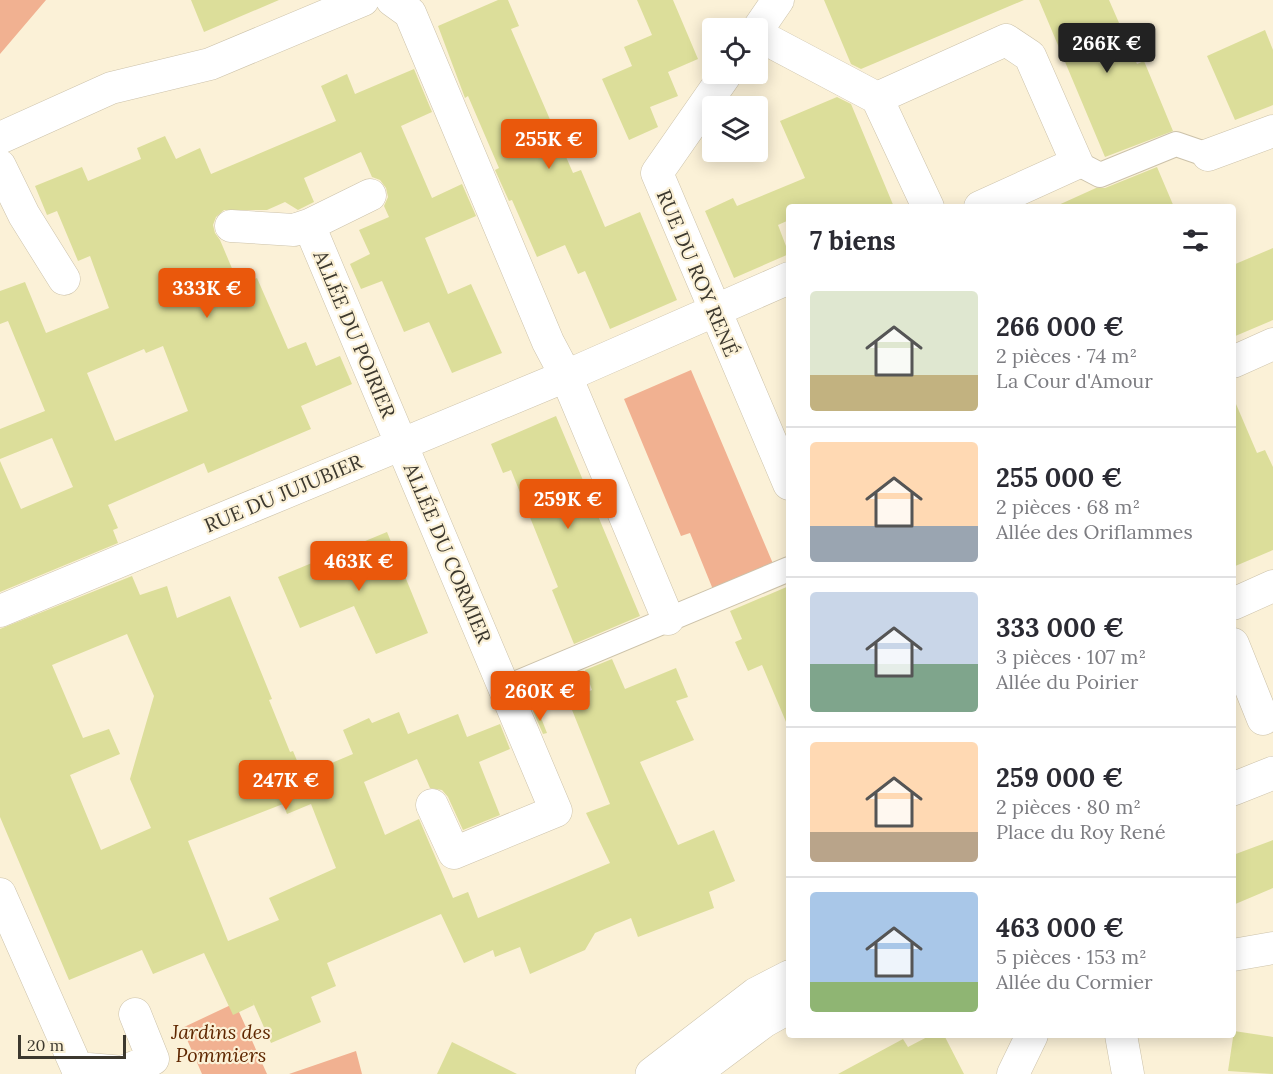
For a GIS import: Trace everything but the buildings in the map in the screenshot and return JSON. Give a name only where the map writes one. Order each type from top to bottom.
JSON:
[{"type":"street","points":[[392,0],[410,13],[548,342],[566,376],[668,619]]},
{"type":"street","points":[[0,138],[111,88],[210,64],[353,2]]},
{"type":"street","points":[[764,15],[877,98],[927,204]]},
{"type":"street","points":[[877,98],[1006,40],[1030,56],[1077,163],[1100,175],[1176,144],[1208,155],[1273,131]]},
{"type":"street","name":"RUE DU ROY RENÉ","points":[[719,84],[657,173],[786,477]]},
{"type":"street","points":[[994,204],[1077,163]]},
{"type":"street","points":[[0,166],[24,215],[64,279]]},
{"type":"street","name":"ALLÉE DU POIRIER","points":[[231,226],[294,231],[370,195]]},
{"type":"street","name":"ALLÉE DU POIRIER","points":[[309,225],[401,443]]},
{"type":"street","name":"RUE DU JUJUBIER","points":[[0,611],[566,376],[786,279]]},
{"type":"street","points":[[1236,361],[1273,344]]},
{"type":"street","name":"ALLÉE DU CORMIER","points":[[401,443],[556,811],[454,853],[432,805]]},
{"type":"street","points":[[505,688],[786,570]]},
{"type":"street","points":[[1236,603],[1273,586]]},
{"type":"street","points":[[1236,652],[1263,719]]},
{"type":"street","points":[[1236,788],[1273,772]]},
{"type":"street","points":[[0,894],[77,1068],[123,1072],[153,1059],[135,1014]]},
{"type":"street","points":[[1236,954],[1273,948]]},
{"type":"street","points":[[652,1074],[756,994],[786,978]]},
{"type":"street","points":[[693,1074],[764,1021],[786,1009]]},
{"type":"street","points":[[1013,1074],[1031,1038]]},
{"type":"street","points":[[1122,1038],[1128,1074]]},
{"type":"green space","points":[[0,0],[46,0],[0,54]]},
{"type":"green space","points":[[691,370],[774,566],[714,592],[690,533],[681,536],[624,399]]},
{"type":"green space","name":"Jardins des Pommiers","points":[[235,1003],[267,1074],[202,1074],[182,1028]]},
{"type":"green space","name":"Jardins des Pommiers","points":[[356,1051],[362,1074],[289,1074]]}]
